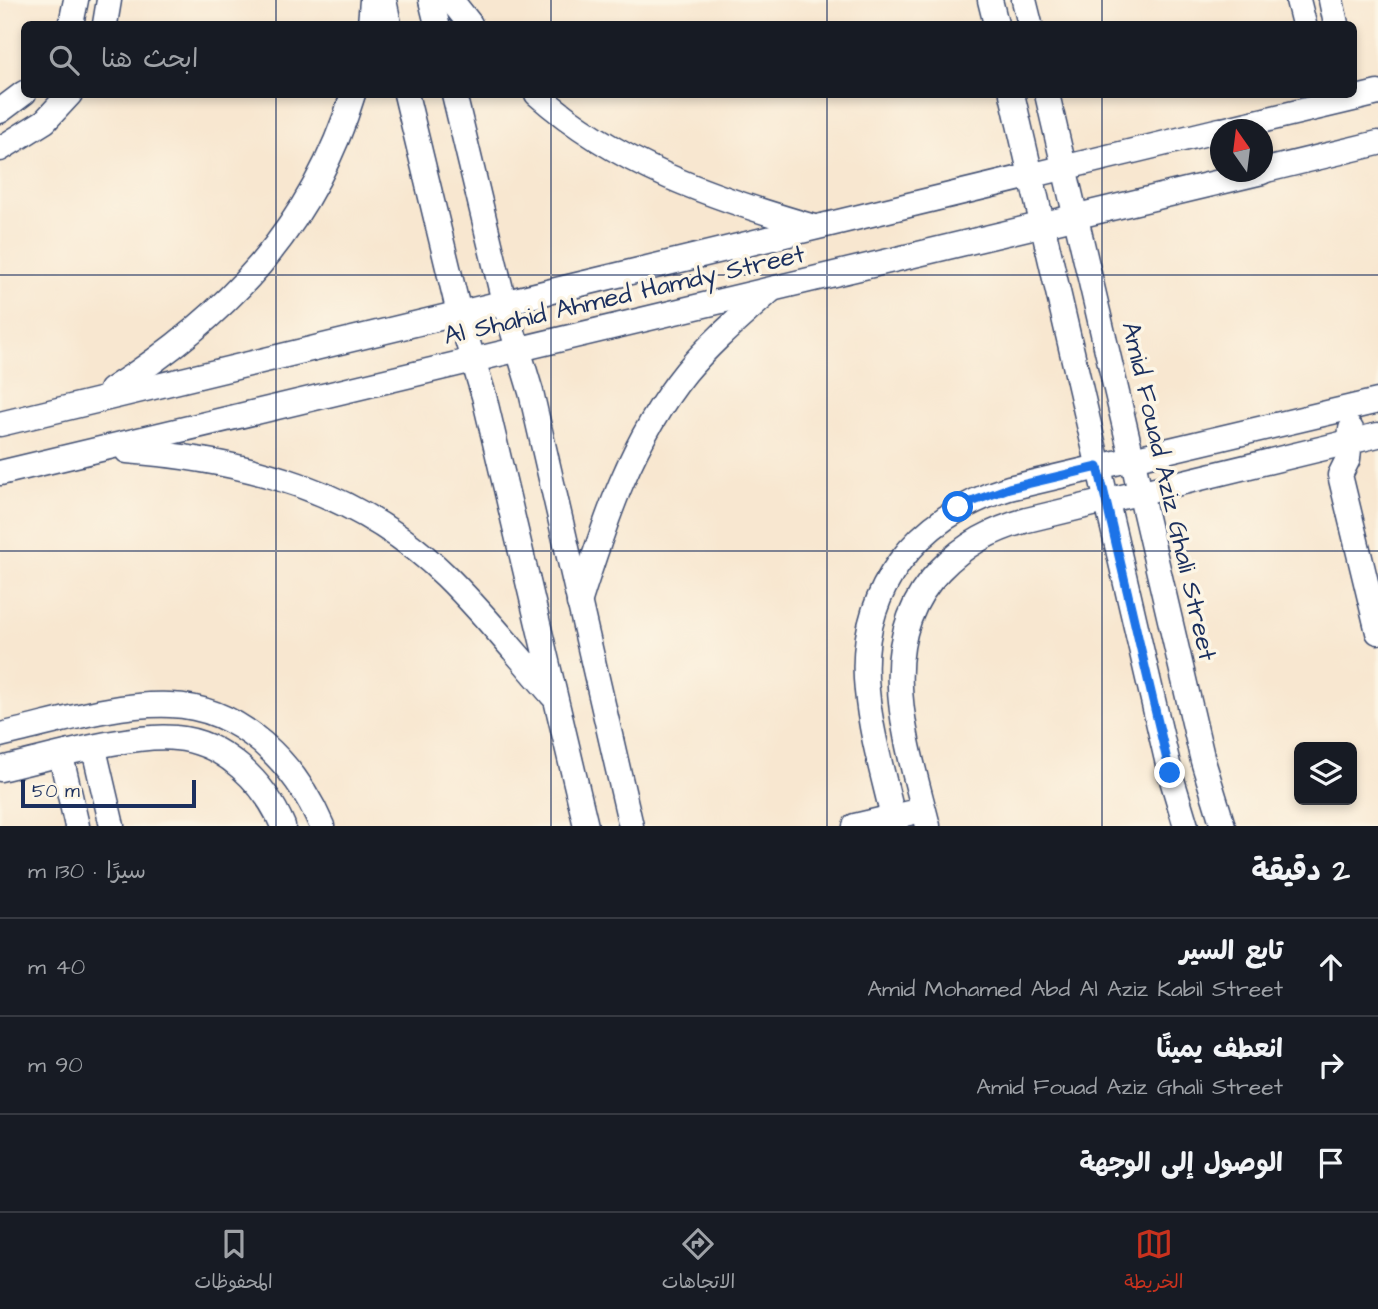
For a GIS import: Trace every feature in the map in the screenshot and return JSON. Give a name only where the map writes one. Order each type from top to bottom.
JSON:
[{"type":"street","points":[[72,21],[76,0]]},
{"type":"street","points":[[106,21],[109,0]]},
{"type":"street","points":[[370,21],[372,0]]},
{"type":"street","points":[[384,0],[389,21]]},
{"type":"street","points":[[431,0],[436,21]]},
{"type":"street","points":[[451,0],[468,21]]},
{"type":"street","points":[[990,0],[995,21]]},
{"type":"street","points":[[1024,0],[1029,21]]},
{"type":"street","points":[[1298,0],[1303,21]]},
{"type":"street","points":[[1331,0],[1335,21]]},
{"type":"street","name":"Al Shahid Ahmed Hamdy Street","points":[[1357,95],[1378,93]]},
{"type":"street","points":[[0,111],[21,95]]},
{"type":"street","points":[[0,149],[45,121],[65,98]]},
{"type":"street","points":[[93,402],[152,364],[207,321],[255,272],[303,205],[328,159],[351,98]]},
{"type":"street","points":[[407,98],[586,826]]},
{"type":"street","points":[[455,98],[504,302],[531,392],[631,826]]},
{"type":"street","points":[[541,98],[558,113],[614,151],[677,183],[814,227]]},
{"type":"street","points":[[1013,98],[1106,501],[1186,826]]},
{"type":"street","name":"Amid Fouad Aziz Ghali Street","points":[[1048,98],[1203,761],[1223,826]]},
{"type":"street","name":"Al Shahid Ahmed Hamdy Street","points":[[1258,119],[1321,100]]},
{"type":"street","name":"Al Shahid Ahmed Hamdy Street","points":[[0,424],[1210,133]]},
{"type":"street","name":"Al Shahid Ahmed Hamdy Street","points":[[1273,168],[1378,143]]},
{"type":"street","name":"Al Shahid Ahmed Hamdy Street","points":[[0,473],[1217,182]]},
{"type":"street","points":[[579,604],[626,467],[660,408],[715,340],[772,290]]},
{"type":"street","points":[[894,821],[870,715],[866,675],[869,634],[876,608],[893,572],[916,540],[958,507],[1009,488],[1378,401]]},
{"type":"street","points":[[1348,408],[1351,441],[1340,474],[1378,632]]},
{"type":"street","points":[[1301,419],[1313,450],[1340,474]]},
{"type":"street","points":[[855,826],[926,818],[901,708],[901,644],[916,600],[956,553],[978,538],[1002,527],[1378,435]]},
{"type":"street","points":[[102,449],[179,455],[237,464],[294,481],[348,506],[399,537],[444,575],[556,700]]},
{"type":"street","points":[[0,735],[132,707],[172,705],[208,713],[242,728],[272,750],[297,778],[322,826]]},
{"type":"street","points":[[0,769],[141,740],[175,738],[206,745],[233,760],[256,782],[277,810],[284,826]]},
{"type":"street","points":[[94,749],[112,826]]},
{"type":"street","points":[[61,756],[77,826]]},
{"type":"route","points":[[958,507],[1009,488],[1098,467],[1170,773]]}]
